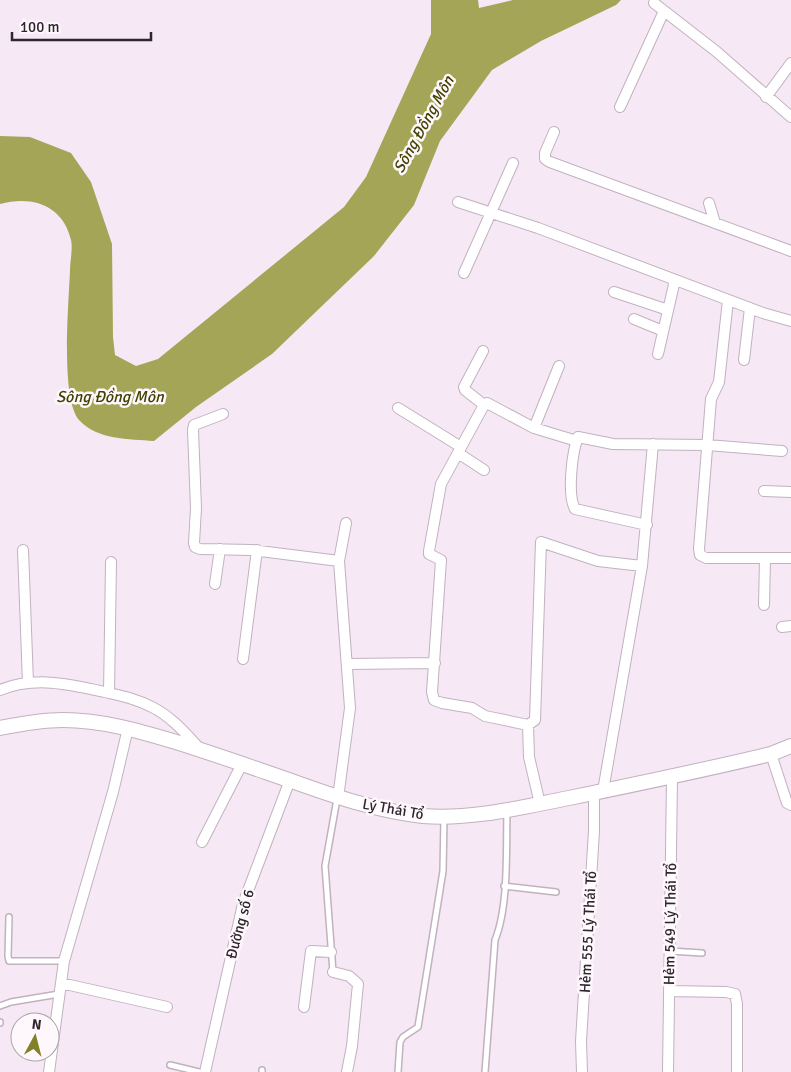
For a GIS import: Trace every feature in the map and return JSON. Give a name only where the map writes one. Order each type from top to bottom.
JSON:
[{"type":"main road","name":"Lý Thái Tổ","points":[[0,728],[17,724],[63,720],[110,724],[202,750],[338,798],[423,816],[507,810],[540,804],[672,777],[771,754],[791,746]]},
{"type":"street","points":[[654,4],[713,49],[791,117]]},
{"type":"street","points":[[620,107],[664,11]]},
{"type":"street","points":[[766,97],[791,63]]},
{"type":"street","points":[[554,132],[545,153],[545,159],[550,162],[791,252]]},
{"type":"street","points":[[464,273],[513,163]]},
{"type":"street","points":[[458,202],[538,228],[728,300],[791,321]]},
{"type":"street","points":[[709,203],[715,223]]},
{"type":"street","points":[[658,354],[674,280]]},
{"type":"street","points":[[614,292],[668,310]]},
{"type":"street","points":[[728,300],[707,445],[700,555],[706,558],[791,558]]},
{"type":"street","points":[[744,360],[750,308]]},
{"type":"street","points":[[634,319],[663,331]]},
{"type":"street","points":[[483,351],[464,387],[465,390],[484,405]]},
{"type":"street","points":[[534,428],[559,366]]},
{"type":"street","points":[[577,441],[534,428],[491,404],[487,403],[484,405],[442,484],[429,551],[429,554],[441,560],[432,692],[434,700],[472,708],[486,716],[528,724],[533,723],[536,717],[541,542],[598,561],[642,566]]},
{"type":"street","points":[[398,408],[460,450],[484,470]]},
{"type":"street","points":[[222,414],[194,425],[195,547],[200,549],[257,550],[339,561]]},
{"type":"street","points":[[647,525],[575,509],[570,486],[577,441],[580,437],[613,444],[707,445],[782,451]]},
{"type":"street","name":"Hẻm 555 Lý Thái Tổ","points":[[582,1072],[581,1041],[594,831],[599,792],[642,566],[653,444]]},
{"type":"street","points":[[764,491],[791,492]]},
{"type":"street","points":[[338,798],[349,720],[347,664],[339,561],[346,523]]},
{"type":"street","points":[[215,584],[220,549]]},
{"type":"street","points":[[23,550],[28,683]]},
{"type":"street","points":[[243,659],[257,550]]},
{"type":"street","points":[[764,605],[765,558]]},
{"type":"street","points":[[109,693],[110,562]]},
{"type":"street","points":[[347,664],[435,663]]},
{"type":"street","points":[[0,690],[11,686],[43,681],[69,683],[134,699],[154,708],[175,722],[202,750]]},
{"type":"street","points":[[528,724],[529,757],[540,804]]},
{"type":"street","points":[[49,1072],[64,961],[113,792],[128,728]]},
{"type":"street","points":[[771,754],[787,803],[791,805]]},
{"type":"street","points":[[202,842],[242,764]]},
{"type":"street","name":"Hẻm 549 Lý Thái Tổ","points":[[668,1072],[672,777]]},
{"type":"street","name":"Đường số 6","points":[[205,1072],[244,904],[290,780]]},
{"type":"street","points":[[304,1007],[311,952],[332,952]]},
{"type":"street","points":[[333,972],[349,976],[358,984],[352,1046],[347,1072]]},
{"type":"street","points":[[61,983],[167,1007]]},
{"type":"street","points":[[670,992],[726,992],[735,994],[738,1004],[737,1072]]},
{"type":"lane","points":[[333,972],[324,866],[338,798]]},
{"type":"lane","points":[[485,1072],[495,940],[500,927],[504,886],[507,810]]},
{"type":"lane","points":[[398,1072],[400,1042],[403,1037],[418,1027],[443,871],[444,816]]},
{"type":"lane","points":[[504,886],[556,892]]},
{"type":"lane","points":[[9,917],[8,956],[10,961],[64,961]]},
{"type":"lane","points":[[670,951],[702,952]]},
{"type":"lane","points":[[0,1006],[11,1002],[60,994]]},
{"type":"lane","points":[[170,1065],[199,1072]]},
{"type":"water","name":"Sông Đồng Môn","points":[[431,0],[478,0],[479,8],[513,0],[621,0],[616,5],[541,41],[492,70],[440,141],[414,205],[374,256],[272,354],[196,407],[154,441],[124,439],[104,435],[86,427],[79,420],[73,408],[69,391],[67,325],[72,251],[71,240],[61,218],[44,206],[34,202],[23,201],[0,204],[0,136],[30,137],[71,153],[91,182],[112,244],[113,337],[115,355],[136,366],[158,359],[344,207],[366,177],[431,34]]}]
